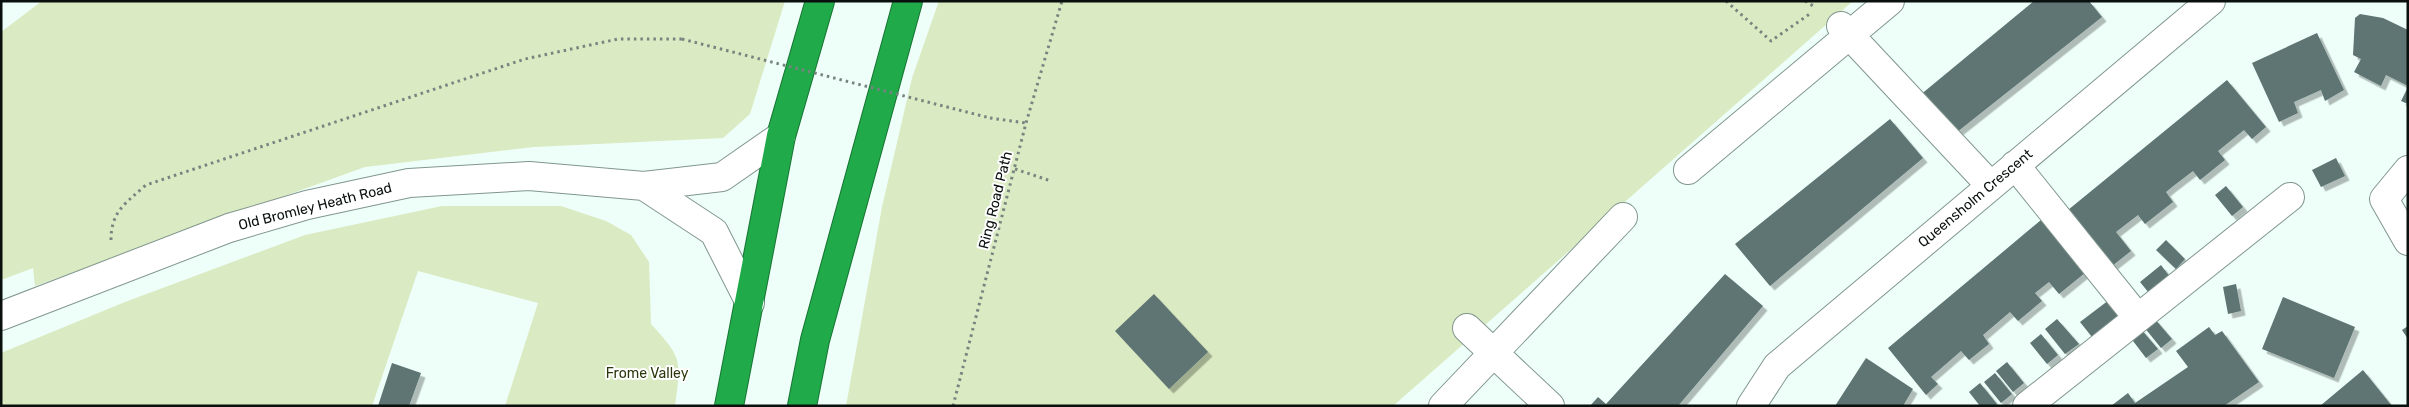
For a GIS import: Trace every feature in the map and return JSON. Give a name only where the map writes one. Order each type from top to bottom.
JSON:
[{"type":"highway","points":[[729,406],[781,136],[820,1]]},
{"type":"highway","points":[[802,406],[814,340],[908,1]]},
{"type":"street","points":[[1688,170],[1846,31],[1890,1]]},
{"type":"street","name":"Queensholm Crescent","points":[[1751,406],[1777,366],[2211,1]]},
{"type":"street","points":[[1846,31],[1990,185]]},
{"type":"street","name":"Old Bromley Heath Road","points":[[1,316],[229,228],[307,205],[410,183],[529,176],[644,186],[722,177],[781,136]]},
{"type":"street","points":[[2015,165],[2138,318]]},
{"type":"street","points":[[2408,170],[2384,199],[2408,241]]},
{"type":"street","name":"Old Bromley Heath Road","points":[[644,186],[714,232],[750,303]]},
{"type":"street","points":[[2028,406],[2290,197]]},
{"type":"street","points":[[1443,406],[1623,217]]},
{"type":"street","points":[[1467,328],[1550,406]]},
{"type":"path","name":"Ring Road Path","points":[[953,406],[1026,123],[1062,1]]},
{"type":"path","points":[[1726,1],[1771,41],[1818,8]]},
{"type":"path","points":[[111,272],[111,224],[123,205],[146,185],[526,59],[618,39],[682,39],[990,118],[1026,123]]},
{"type":"path","points":[[1015,169],[1051,181]]},
{"type":"green space","points":[[42,1],[785,1],[750,114],[723,138],[534,147],[365,167],[35,286],[33,268],[1,280],[1,32]]},
{"type":"green space","points":[[939,1],[1853,1],[1393,406],[846,406],[882,207],[912,78]]},
{"type":"green space","name":"Frome Valley","points":[[442,206],[561,206],[606,221],[631,235],[649,262],[651,324],[669,345],[677,361],[678,379],[675,406],[505,406],[538,303],[418,271],[372,406],[1,406],[1,353],[125,302],[305,235]]},
{"type":"building","points":[[2034,1],[2089,1],[2102,17],[1952,136],[1919,96]]},
{"type":"building","points":[[2360,14],[2383,18],[2408,30],[2408,86],[2386,75],[2381,86],[2354,72],[2361,59],[2353,55],[2355,18]]},
{"type":"building","points":[[2317,33],[2344,90],[2325,101],[2321,90],[2294,102],[2298,113],[2279,122],[2252,63]]},
{"type":"building","points":[[2227,80],[2266,127],[2252,139],[2244,130],[2218,151],[2225,160],[2200,180],[2193,171],[2166,192],[2173,202],[2145,224],[2138,215],[2116,232],[2131,251],[2112,266],[2068,210]]},
{"type":"building","points":[[2408,87],[2408,104],[2401,101]]},
{"type":"building","points":[[1890,119],[1923,158],[1770,286],[1735,244]]},
{"type":"building","points":[[2336,158],[2345,176],[2321,187],[2312,170]]},
{"type":"building","points":[[2226,186],[2243,207],[2232,216],[2215,195]]},
{"type":"building","points":[[2047,215],[2091,268],[2059,294],[2049,282],[2035,293],[2042,301],[2018,321],[2010,312],[1983,335],[1989,344],[1969,360],[1961,351],[1931,377],[1938,384],[1926,395],[1888,348]]},
{"type":"building","points":[[2166,240],[2185,259],[2176,269],[2156,250]]},
{"type":"building","points":[[2161,265],[2170,277],[2149,293],[2140,282]]},
{"type":"building","points":[[1725,274],[1763,306],[1678,406],[1590,406],[1598,397],[1606,404]]},
{"type":"building","points":[[2236,284],[2241,311],[2228,314],[2223,287]]},
{"type":"building","points":[[1154,294],[1208,352],[1169,389],[1115,331]]},
{"type":"building","points":[[2283,297],[2355,327],[2334,378],[2262,349]]},
{"type":"building","points":[[2109,300],[2120,315],[2092,337],[2080,322]]},
{"type":"building","points":[[2154,318],[2172,339],[2161,348],[2144,327]]},
{"type":"building","points":[[2057,319],[2079,344],[2065,354],[2045,329]]},
{"type":"building","points":[[2408,326],[2408,339],[2402,330]]},
{"type":"building","points":[[2209,327],[2215,335],[2222,331],[2259,382],[2224,406],[2111,406],[2128,393],[2135,403],[2188,367],[2176,351]]},
{"type":"building","points":[[2140,328],[2158,349],[2146,358],[2130,337]]},
{"type":"building","points":[[2041,334],[2058,355],[2047,364],[2030,343]]},
{"type":"building","points":[[1866,358],[1913,389],[1903,406],[1835,406]]},
{"type":"building","points":[[2007,362],[2024,383],[2013,392],[1996,371]]},
{"type":"building","points":[[392,363],[421,373],[409,406],[378,406]]},
{"type":"building","points":[[2363,370],[2392,406],[2320,406]]},
{"type":"building","points":[[1995,373],[2012,394],[2001,403],[1984,382]]},
{"type":"building","points":[[1980,383],[1997,404],[1995,406],[1980,406],[1969,392]]}]
